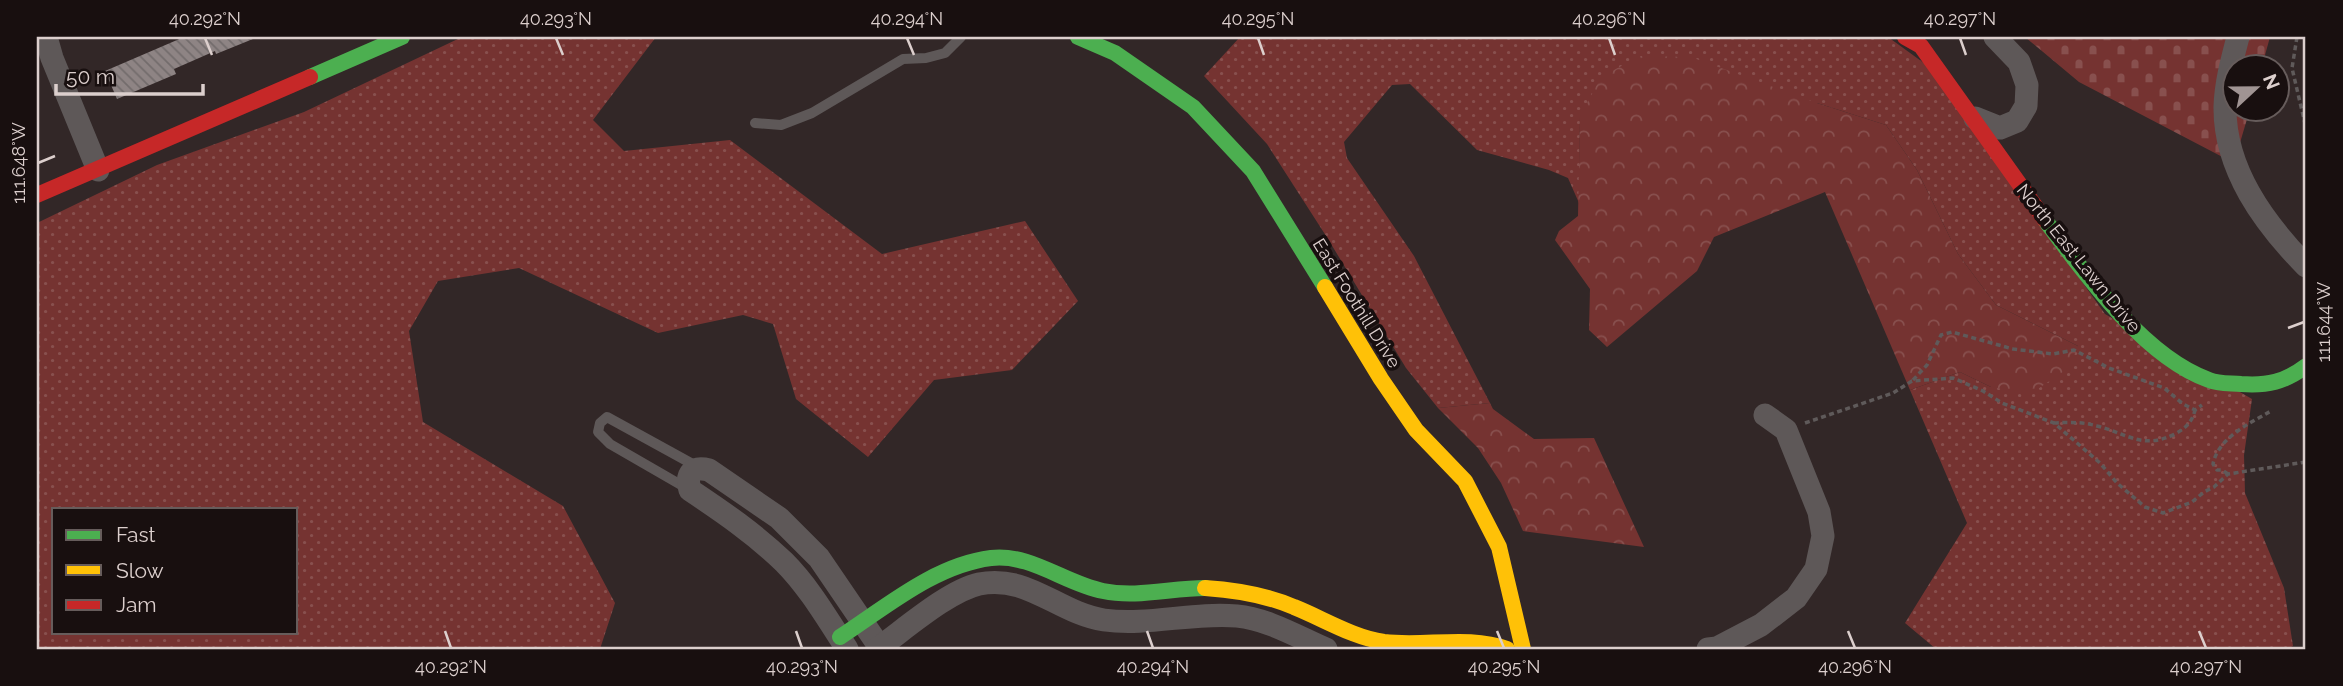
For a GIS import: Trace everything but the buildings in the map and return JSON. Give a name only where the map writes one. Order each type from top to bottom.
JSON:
[{"type":"street","points":[[46,37],[98,170]]},
{"type":"street","points":[[37,195],[402,37]]},
{"type":"street","name":"East Foothill Drive","points":[[1078,37],[1115,53],[1193,107],[1253,171],[1409,420],[1465,481],[1499,547],[1523,649]]},
{"type":"street","name":"North East Lawn Drive","points":[[1905,37],[1921,46],[1975,118],[2017,181],[2128,325],[2169,359],[2210,381],[2263,386],[2293,376],[2306,366]]},
{"type":"street","points":[[1975,118],[2000,128],[2017,121],[2026,106],[2027,85],[2019,62],[1995,37]]},
{"type":"street","points":[[2238,37],[2228,72],[2225,107],[2234,163],[2256,206],[2306,265]]},
{"type":"street","points":[[1708,649],[1717,648],[1761,625],[1796,598],[1816,569],[1823,536],[1819,512],[1786,430],[1765,415]]},
{"type":"street","points":[[1326,649],[1264,622],[1239,616],[1104,620],[1062,606],[1024,586],[1001,581],[977,585],[951,596],[879,649],[863,623],[818,558],[779,518],[709,470],[699,467],[689,476],[690,490],[741,524],[785,563],[811,594],[844,643],[863,623],[948,570],[972,560],[997,556],[1025,562],[1084,587],[1114,593],[1204,588],[1260,595],[1369,639],[1385,642],[1488,642],[1507,649]]},
{"type":"lane","points":[[755,123],[781,125],[812,113],[903,59],[926,58],[945,53],[961,37]]},
{"type":"lane","points":[[690,490],[610,444],[598,432],[600,422],[607,417],[699,467]]},
{"type":"path","points":[[2297,37],[2292,68],[2306,128]]},
{"type":"path","points":[[1786,430],[1893,393],[1912,381],[1927,365],[1941,335],[1952,332],[2013,349],[2053,354],[2074,350],[2109,368],[2164,388],[2195,410]]},
{"type":"path","points":[[1912,381],[1953,378],[1983,391],[2001,403],[2054,423],[2097,425],[2140,441],[2159,442],[2184,429],[2193,418],[2195,410],[2206,403]]},
{"type":"path","points":[[2228,474],[2217,470],[2213,464],[2223,446],[2243,427],[2277,408]]},
{"type":"path","points":[[2054,423],[2101,463],[2117,483],[2145,507],[2163,513],[2192,502],[2214,488],[2228,474],[2306,462]]},
{"type":"green space","points":[[462,37],[656,37],[593,120],[624,151],[730,140],[882,254],[1025,221],[1078,301],[1012,370],[934,380],[868,457],[796,399],[773,324],[743,315],[658,333],[519,268],[438,281],[409,331],[423,422],[563,506],[615,603],[600,649],[37,649],[37,223],[157,165],[304,112]]},
{"type":"green space","points":[[1240,37],[1888,37],[1928,66],[2105,314],[2252,399],[2244,455],[2245,493],[2284,588],[2293,646],[2287,649],[1936,649],[1905,623],[1967,523],[1910,390],[1960,372],[1991,387],[2078,346],[1996,305],[1958,254],[1917,170],[1886,125],[1817,103],[1580,116],[1579,203],[1568,178],[1477,150],[1410,84],[1392,85],[1344,142],[1347,158],[1414,256],[1490,403],[1438,408],[1406,368],[1267,144],[1204,76]]},
{"type":"green space","points":[[2025,37],[2270,37],[2266,52],[2220,52],[2220,122],[2246,122],[2234,163],[2079,82]]},
{"type":"green space","points":[[1640,56],[1691,57],[1886,125],[1917,170],[1958,254],[1996,305],[2078,346],[2069,368],[2030,394],[1991,387],[1960,372],[1910,390],[1825,192],[1714,237],[1697,271],[1607,347],[1589,330],[1590,289],[1555,240],[1559,231],[1578,216],[1580,116],[1601,77]]},
{"type":"green space","points":[[1490,403],[1493,409],[1534,439],[1594,438],[1644,547],[1523,531],[1501,483],[1478,448],[1438,408]]},
{"type":"traffic: fast","points":[[310,77],[402,37]]},
{"type":"traffic: fast","points":[[1078,37],[1115,53],[1193,107],[1253,171],[1325,287]]},
{"type":"traffic: fast","points":[[2045,220],[2078,265],[2118,312],[2139,334],[2185,369],[2216,382],[2259,384],[2291,376],[2306,366]]},
{"type":"traffic: fast","points":[[840,637],[931,578],[970,562],[991,558],[1020,560],[1089,587],[1116,593],[1205,588]]},
{"type":"traffic: slow","points":[[1325,287],[1381,379],[1416,430],[1465,481],[1499,547],[1523,649]]},
{"type":"traffic: slow","points":[[1205,588],[1273,599],[1372,640],[1399,643],[1462,642],[1507,649]]},
{"type":"traffic: jam","points":[[1905,37],[1921,46],[2045,220]]},
{"type":"traffic: jam","points":[[37,195],[310,77]]}]
